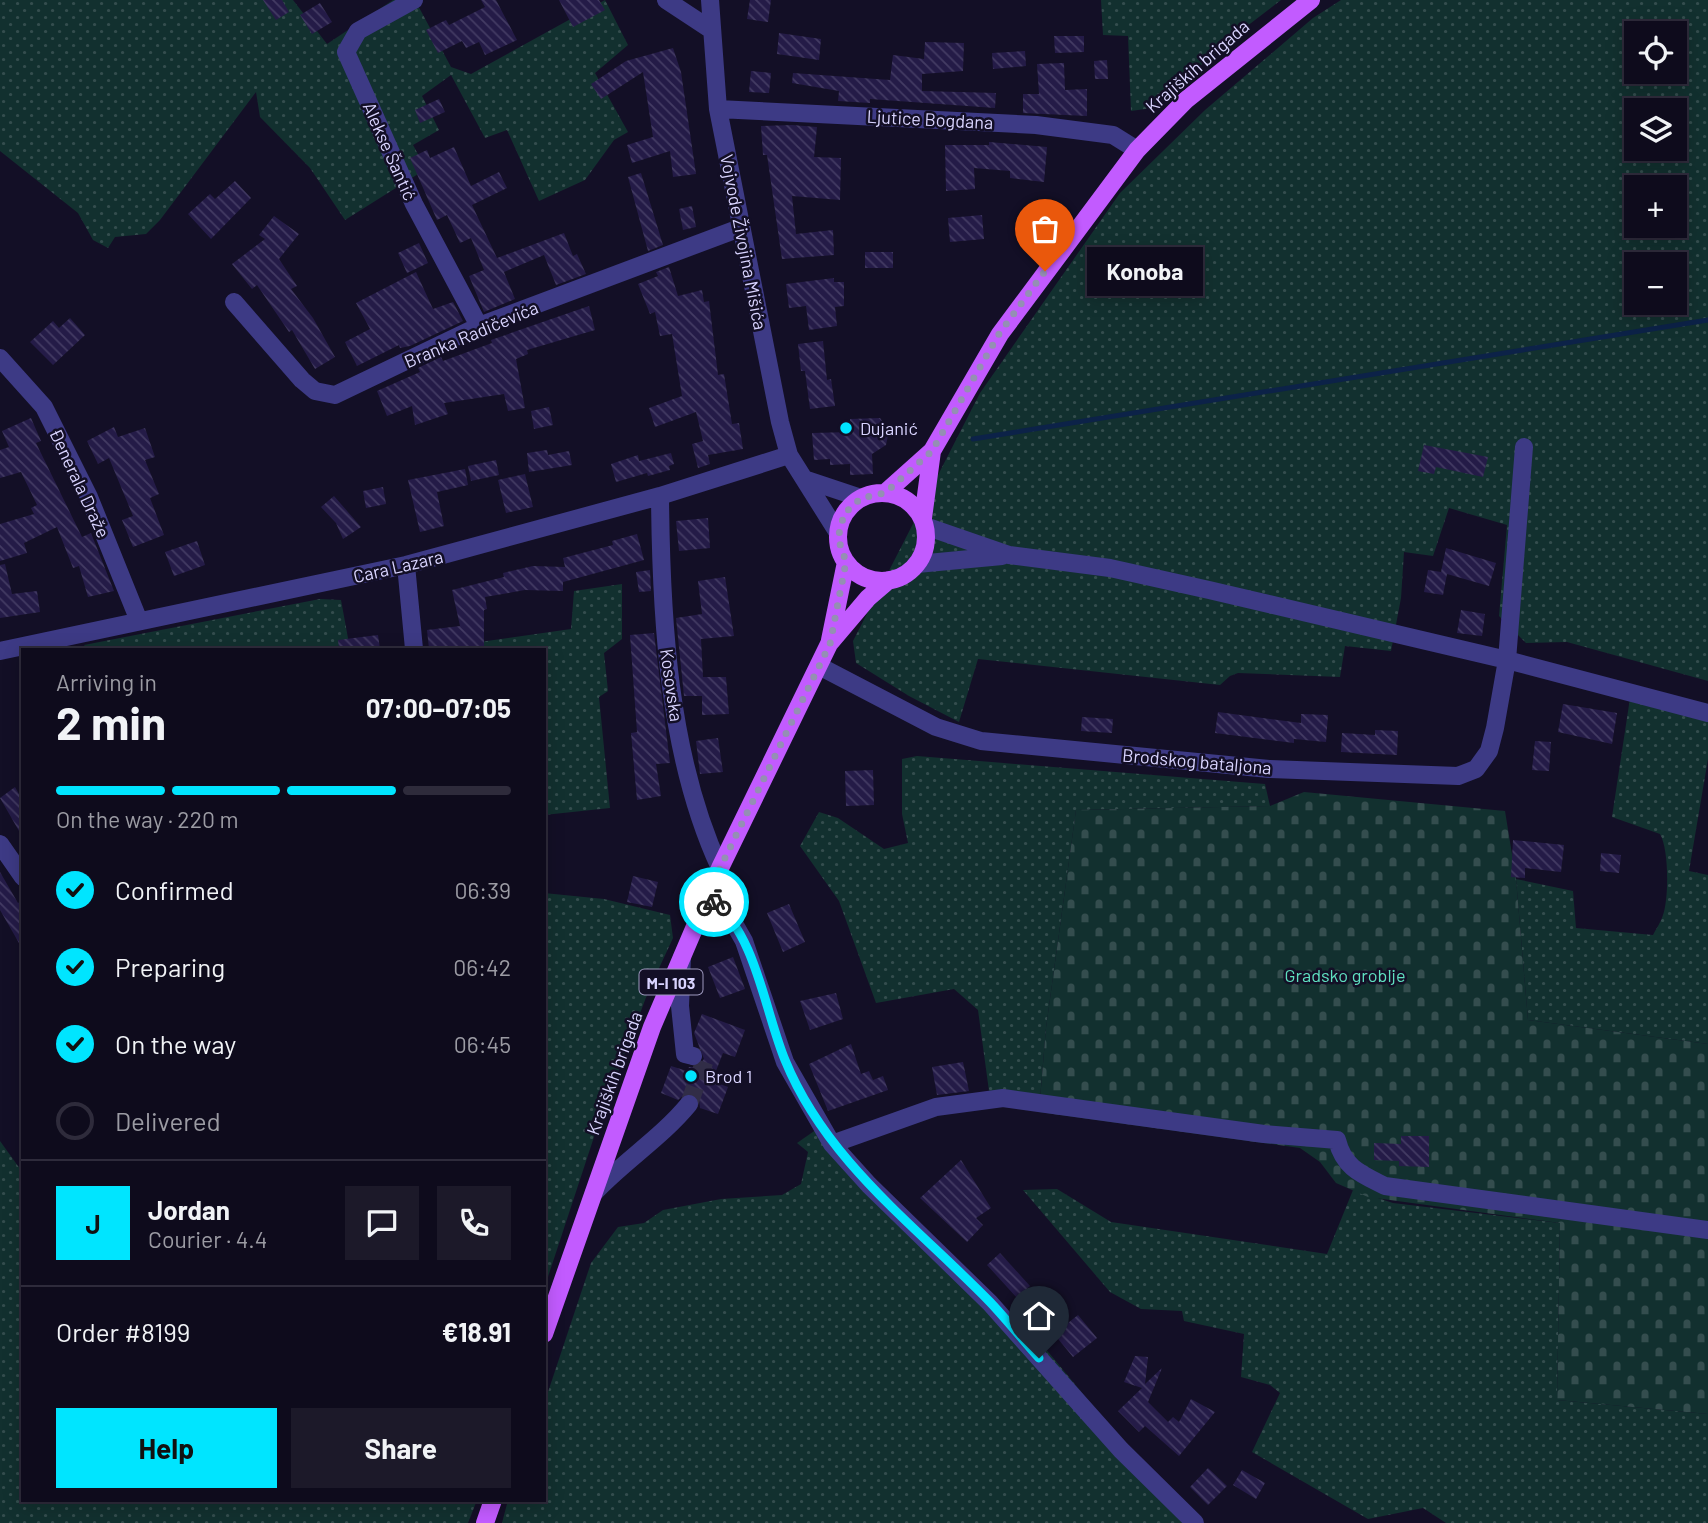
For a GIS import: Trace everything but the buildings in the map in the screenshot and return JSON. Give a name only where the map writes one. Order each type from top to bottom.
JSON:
[{"type":"main road","name":"Krajiških brigada","points":[[885,493],[932,451],[999,334],[1137,150],[1186,100],[1311,0]]},
{"type":"main road","name":"Krajiških brigada","points":[[924,522],[932,451]]},
{"type":"main road","points":[[838,533],[844,514],[861,498],[885,493],[908,500],[924,522],[927,539],[917,564]]},
{"type":"main road","name":"M-I 103","points":[[838,533],[846,562]]},
{"type":"main road","name":"Krajiških brigada","points":[[830,644],[846,562]]},
{"type":"main road","points":[[846,562],[858,573],[873,580],[889,580]]},
{"type":"main road","name":"M-I 103","points":[[889,580],[909,572],[917,564]]},
{"type":"main road","name":"Krajiških brigada","points":[[546,1328],[652,1027],[720,868],[830,644],[868,598],[889,580]]},
{"type":"main road","points":[[485,1523],[492,1502]]},
{"type":"street","name":"Alekse Šantić","points":[[414,0],[358,31],[345,52],[414,204],[479,326]]},
{"type":"street","points":[[666,0],[710,29]]},
{"type":"street","name":"Vojvode Živojina Mišića","points":[[710,0],[710,29],[718,109],[740,228],[789,455],[838,533]]},
{"type":"street","name":"Ljutice Bogdana","points":[[718,109],[1036,125],[1113,135],[1137,150]]},
{"type":"street","name":"Branka Radičevića","points":[[234,302],[302,380],[315,391],[335,395],[479,326],[740,228]]},
{"type":"street","name":"Đenerala Draže","points":[[0,358],[44,407],[89,497],[139,621]]},
{"type":"street","name":"Brodskog bataljona","points":[[819,666],[936,727],[981,741],[1269,769],[1441,777],[1476,769],[1489,751],[1507,660],[1524,447]]},
{"type":"street","name":"Cara Lazara","points":[[0,651],[406,565],[660,496],[789,455]]},
{"type":"street","points":[[804,479],[861,498]]},
{"type":"street","name":"Kosovska","points":[[660,496],[663,622],[674,699],[684,760],[720,868]]},
{"type":"street","points":[[924,522],[1009,555]]},
{"type":"street","points":[[917,564],[1009,555],[1110,568],[1507,660],[1708,713]]},
{"type":"street","points":[[406,565],[414,648]]},
{"type":"street","points":[[0,844],[21,874]]},
{"type":"street","points":[[708,897],[728,913],[744,941],[785,1062],[832,1144],[869,1185],[990,1303],[1121,1450],[1195,1523]]},
{"type":"street","points":[[682,954],[681,1026],[685,1054],[693,1056]]},
{"type":"street","points":[[832,1144],[936,1107],[1003,1098],[1264,1134],[1337,1140],[1341,1154],[1352,1170],[1385,1186],[1708,1230]]},
{"type":"street","points":[[594,1193],[614,1171],[673,1124],[689,1104]]},
{"type":"green space","points":[[0,0],[293,0],[327,44],[393,0],[415,0],[451,67],[471,74],[605,0],[628,45],[595,73],[628,132],[614,140],[585,180],[539,201],[507,130],[485,138],[451,75],[422,96],[439,130],[413,145],[426,169],[345,220],[310,168],[260,117],[256,92],[160,220],[146,234],[115,237],[108,248],[93,240],[78,213],[0,151]]},
{"type":"green space","points":[[1101,0],[1281,0],[1238,33],[1152,108],[1131,111],[1128,36],[1103,35]]},
{"type":"green space","points":[[1341,0],[1708,0],[1708,681],[1567,642],[1526,643],[1499,616],[1507,525],[1449,508],[1433,556],[1404,552],[1401,598],[1391,651],[1345,646],[1340,677],[1238,673],[1220,685],[978,659],[959,722],[909,696],[856,663],[853,641],[980,393],[1120,193],[1205,110],[1313,18]]},
{"type":"green space","points":[[622,584],[622,639],[604,653],[608,691],[599,697],[610,808],[546,815],[546,648],[437,648],[571,629],[574,591]]},
{"type":"green space","points":[[320,599],[341,600],[350,648],[86,648],[84,645]]},
{"type":"green space","points":[[1632,685],[1708,720],[1708,759],[1689,871],[1708,875],[1708,1044],[1528,1020],[1516,879],[1573,891],[1576,928],[1653,935],[1663,915],[1667,874],[1660,834],[1612,817]]},
{"type":"green space","points":[[917,756],[1265,784],[1270,806],[1076,810],[1046,1028],[1040,1099],[989,1091],[978,1010],[954,989],[876,1003],[839,901],[800,846],[819,812],[838,818],[884,849],[908,843],[902,814],[902,759]]},
{"type":"green space","name":"Gradsko groblje","points":[[1304,792],[1505,811],[1516,879],[1528,1020],[1708,1044],[1708,1414],[1557,1400],[1560,1223],[1368,1197],[1336,1183],[1320,1162],[1300,1148],[1039,1112],[1046,1028],[1076,810],[1270,806]]},
{"type":"green space","points":[[546,893],[604,899],[670,915],[673,938],[648,992],[594,1137],[546,1283]]},
{"type":"green space","points":[[820,1127],[1040,1342],[1169,1498],[1193,1523],[502,1523],[507,1502],[546,1502],[546,1398],[591,1263],[618,1227],[644,1223],[663,1210],[721,1199],[782,1195],[801,1184],[808,1152],[797,1143]]},
{"type":"green space","points":[[0,1141],[21,1170],[21,1502],[476,1502],[468,1523],[0,1523]]},
{"type":"green space","points":[[1057,1189],[1111,1222],[1327,1254],[1353,1190],[1393,1203],[1560,1223],[1557,1400],[1708,1414],[1708,1523],[1446,1523],[1423,1508],[1368,1519],[1252,1452],[1280,1393],[1270,1385],[1241,1377],[1244,1334],[1184,1321],[1182,1311],[1141,1309],[1110,1292],[1023,1190]]},
{"type":"waterway","points":[[973,439],[1708,320]]},
{"type":"tunnel","points":[[689,1104],[705,1060],[693,1056]]},
{"type":"way so far","points":[[714,902],[708,897],[720,868],[830,644],[846,562],[840,551],[838,538],[844,514],[861,498],[885,493],[932,451],[999,334],[1045,271]]},
{"type":"place","name":"Konoba","points":[[1045,271]]},
{"type":"place","name":"Dujanić","points":[[846,428]]},
{"type":"place","name":"Brod 1","points":[[691,1076]]},
{"type":"route","points":[[714,902],[728,913],[744,941],[785,1062],[832,1144],[869,1185],[990,1303],[1039,1358]]}]
